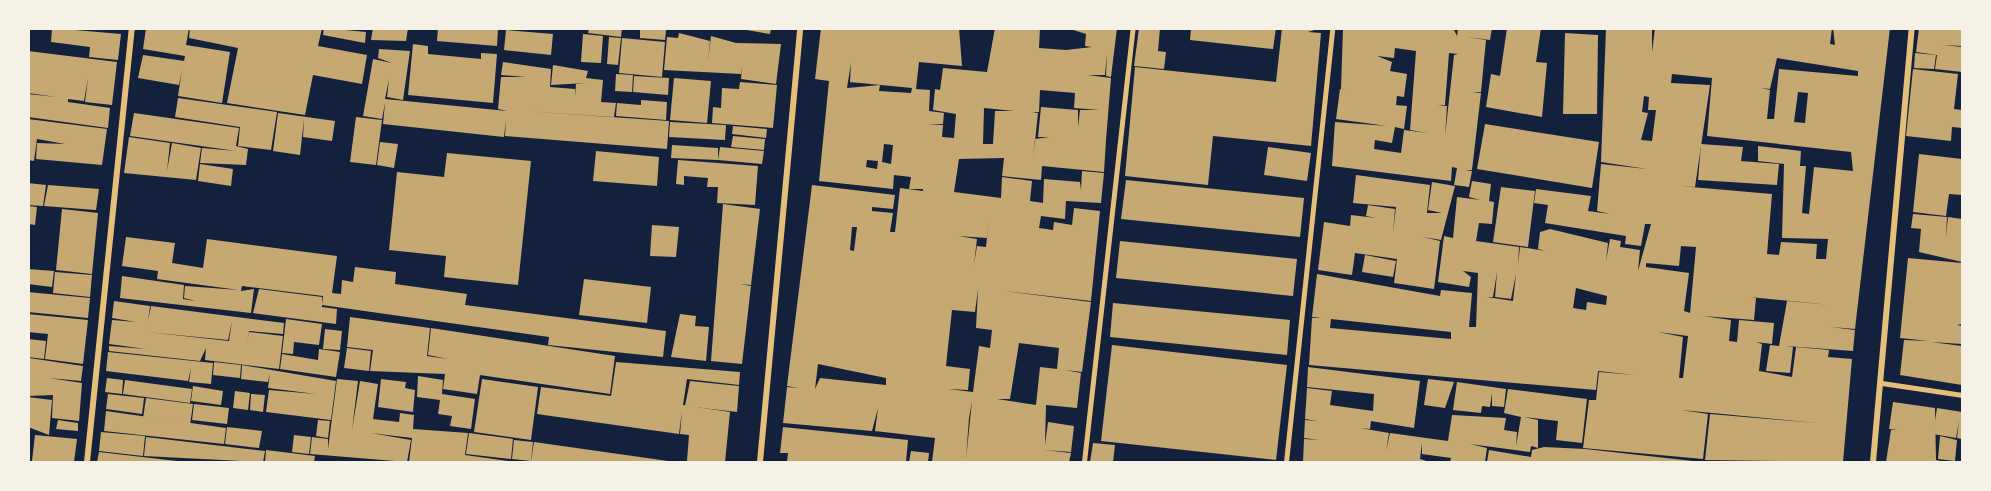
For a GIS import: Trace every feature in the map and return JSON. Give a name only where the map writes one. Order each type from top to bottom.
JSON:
[{"type":"street","points":[[87,462],[132,28]]},
{"type":"street","points":[[760,462],[800,28]]},
{"type":"street","points":[[1873,462],[1882,383],[1912,28]]},
{"type":"lane","points":[[1084,462],[1132,28]]},
{"type":"lane","points":[[1286,462],[1332,28]]},
{"type":"lane","points":[[1882,383],[1962,395]]},
{"type":"building","points":[[52,28],[121,34],[118,60],[89,57],[90,47],[51,42]]},
{"type":"building","points":[[146,28],[189,28],[186,45],[230,52],[222,103],[178,96],[182,70],[179,85],[138,78],[143,55],[184,61],[185,56],[143,49]]},
{"type":"building","points":[[190,28],[322,28],[318,46],[367,55],[362,84],[313,75],[305,115],[227,103],[238,48],[189,38]]},
{"type":"building","points":[[324,28],[366,32],[365,43],[323,35]]},
{"type":"building","points":[[373,28],[408,28],[406,41],[371,40]]},
{"type":"building","points":[[438,28],[498,28],[497,46],[437,41]]},
{"type":"building","points":[[589,28],[622,28],[621,37],[588,33]]},
{"type":"building","points":[[735,28],[771,28],[770,34]]},
{"type":"building","points":[[821,28],[959,28],[962,66],[919,62],[916,89],[930,90],[929,111],[944,113],[943,124],[928,124],[943,125],[942,137],[954,138],[956,114],[933,110],[935,89],[940,90],[943,68],[987,72],[995,28],[1040,28],[1039,48],[1066,50],[1092,47],[1085,46],[1086,34],[1067,28],[1117,28],[1111,77],[1106,76],[1107,53],[1105,75],[1088,75],[1111,78],[1104,172],[1042,166],[1041,180],[1002,176],[1004,158],[959,159],[954,192],[1001,198],[1002,177],[1032,181],[1030,201],[1043,203],[1044,179],[1080,182],[1081,190],[1082,171],[1104,173],[1101,203],[1066,201],[1065,219],[1041,216],[1039,228],[1053,230],[1054,222],[1072,225],[1074,208],[1100,211],[1091,301],[1005,291],[1091,302],[1082,372],[1065,370],[1081,373],[1077,408],[1046,405],[1045,445],[1048,422],[1074,426],[1071,452],[1044,450],[1071,453],[1069,462],[932,462],[935,438],[875,431],[878,408],[872,431],[783,423],[787,387],[798,388],[787,386],[812,185],[895,195],[893,209],[872,207],[872,211],[893,213],[890,232],[895,232],[900,188],[923,191],[923,189],[909,189],[911,177],[894,175],[893,189],[819,181],[829,81],[815,79]],"holes":[[[851,63],[850,82],[912,88],[911,93],[879,91],[880,85],[847,88]],[[1040,90],[1075,93],[1074,108],[1099,110],[1080,110],[1078,127],[1078,110],[1041,107],[1038,137],[1049,137],[1035,139],[1038,113],[1032,112],[1039,112]],[[984,108],[1014,111],[995,111],[993,144],[983,144]],[[884,144],[893,145],[891,164],[882,162]],[[867,160],[878,161],[877,169],[866,167]],[[852,227],[857,227],[854,251],[850,250]],[[958,236],[987,238],[986,247],[977,246],[974,265],[977,239]],[[978,289],[976,328],[992,330],[990,348],[979,346],[973,392],[948,389],[968,390],[970,369],[946,366],[952,310],[975,312]],[[1019,343],[1059,348],[1057,369],[1040,367],[1036,405],[997,399],[1010,399]],[[818,364],[886,378],[886,385],[820,378],[815,389]],[[972,401],[966,459],[969,418]]]},
{"type":"building","points":[[1139,28],[1160,28],[1158,51],[1166,52],[1164,69],[1134,66]]},
{"type":"building","points":[[1191,28],[1276,28],[1273,49],[1190,40]]},
{"type":"building","points":[[1282,28],[1321,28],[1308,32],[1321,33],[1311,146],[1213,136],[1208,185],[1125,176],[1135,67],[1276,82]]},
{"type":"building","points":[[1343,28],[1453,28],[1457,36],[1458,28],[1492,28],[1490,40],[1467,37],[1486,40],[1481,92],[1472,92],[1481,93],[1472,170],[1465,170],[1472,171],[1469,187],[1454,185],[1457,168],[1452,167],[1451,181],[1332,166],[1335,122],[1387,126],[1336,119],[1340,89],[1351,90],[1341,89]],"holes":[[[1395,48],[1416,51],[1410,130],[1428,133],[1404,130],[1401,153],[1374,149],[1375,140],[1392,143],[1395,127],[1404,129],[1407,106],[1396,105],[1397,96],[1404,97],[1407,74],[1390,71],[1392,62],[1377,56],[1394,58]],[[1449,53],[1458,54],[1454,55],[1445,136],[1447,106],[1438,105],[1445,105]]]},
{"type":"building","points":[[1507,28],[1541,28],[1536,62],[1547,63],[1542,117],[1486,107],[1491,74],[1500,76]]},
{"type":"building","points":[[1606,28],[1652,28],[1652,52],[1655,28],[1832,28],[1830,44],[1835,45],[1833,28],[1890,28],[1855,329],[1831,327],[1855,330],[1853,351],[1786,346],[1793,347],[1790,373],[1766,371],[1770,345],[1779,346],[1787,301],[1831,305],[1749,297],[1756,298],[1754,320],[1703,316],[1731,320],[1729,341],[1737,342],[1739,320],[1774,323],[1772,344],[1756,342],[1762,344],[1759,371],[1792,377],[1796,347],[1829,350],[1828,357],[1852,359],[1843,462],[1705,460],[1710,414],[1817,423],[1681,410],[1708,414],[1703,459],[1583,448],[1589,400],[1596,400],[1599,372],[1635,375],[1598,371],[1596,390],[1309,365],[1312,318],[1322,318],[1312,317],[1317,274],[1440,296],[1441,290],[1472,293],[1469,327],[1476,327],[1478,273],[1463,271],[1471,277],[1469,287],[1438,282],[1444,236],[1453,238],[1457,197],[1480,200],[1469,197],[1472,181],[1491,184],[1489,201],[1494,202],[1492,224],[1479,223],[1476,241],[1519,247],[1518,265],[1520,247],[1546,251],[1538,249],[1540,232],[1550,229],[1608,243],[1606,261],[1610,239],[1621,241],[1620,247],[1640,250],[1638,271],[1651,224],[1645,224],[1641,246],[1625,244],[1626,236],[1545,223],[1548,205],[1534,203],[1536,189],[1591,196],[1588,211],[1610,214],[1597,211],[1601,164],[1647,169],[1601,162]],"holes":[[[1777,58],[1858,71],[1858,76],[1779,69],[1774,119],[1767,119],[1770,90],[1761,88],[1770,89]],[[1672,74],[1712,78],[1707,136],[1851,152],[1853,171],[1814,167],[1809,214],[1802,213],[1806,166],[1800,166],[1801,151],[1758,146],[1758,161],[1784,164],[1782,238],[1828,239],[1826,259],[1816,259],[1817,244],[1781,242],[1779,255],[1767,254],[1772,194],[1680,186],[1695,187],[1710,85],[1671,83]],[[1798,92],[1808,93],[1805,123],[1794,122]],[[1644,96],[1649,97],[1648,110],[1656,110],[1652,141],[1641,140],[1648,113],[1642,112]],[[1681,246],[1696,247],[1690,313],[1684,311],[1689,273],[1646,267],[1646,263],[1679,266]],[[1497,272],[1495,297],[1511,299],[1516,274],[1513,301],[1487,297],[1493,297]],[[1576,288],[1607,296],[1606,305],[1587,302],[1586,310],[1573,308]],[[1331,319],[1451,332],[1451,339],[1330,328]],[[1658,332],[1688,336],[1683,378],[1679,378],[1683,337]]]},
{"type":"building","points":[[1919,28],[1962,30],[1962,46],[1943,45],[1962,47],[1962,72],[1935,69],[1937,55],[1916,52]]},
{"type":"building","points":[[640,29],[666,30],[665,40],[640,38]]},
{"type":"building","points":[[506,30],[553,34],[551,55],[504,50]]},
{"type":"building","points":[[679,33],[710,41],[708,62],[711,36],[736,43],[781,44],[776,84],[741,79],[742,66],[741,74],[664,70],[667,37],[678,38]]},
{"type":"building","points":[[1565,33],[1598,35],[1597,114],[1563,114]]},
{"type":"building","points":[[583,34],[603,36],[601,63],[581,62]]},
{"type":"building","points":[[609,37],[621,38],[618,65],[607,64]]},
{"type":"building","points":[[622,38],[665,42],[662,77],[619,73]]},
{"type":"building","points":[[413,44],[428,46],[428,54],[481,59],[481,53],[497,54],[493,103],[408,95]]},
{"type":"building","points":[[379,49],[410,51],[403,100],[387,97],[389,79],[385,99],[507,111],[498,109],[501,77],[526,77],[501,75],[503,62],[551,69],[550,87],[575,89],[575,96],[576,84],[586,83],[551,85],[553,65],[588,71],[586,78],[603,80],[601,102],[616,103],[614,117],[523,111],[669,121],[667,149],[505,136],[506,120],[504,137],[383,124],[385,103],[382,119],[363,116],[373,59],[392,63],[378,58]]},
{"type":"building","points":[[28,51],[117,62],[112,105],[85,102],[88,78],[84,101],[68,99],[68,102],[110,108],[108,128],[28,117],[28,94],[56,97],[28,93]]},
{"type":"building","points":[[1915,53],[1936,55],[1934,69],[1914,68]]},
{"type":"building","points":[[1913,69],[1958,74],[1954,109],[1962,110],[1962,128],[1952,127],[1951,141],[1906,136]]},
{"type":"building","points":[[616,74],[633,75],[632,92],[615,91]]},
{"type":"building","points":[[634,76],[669,78],[668,95],[633,92]]},
{"type":"building","points":[[674,78],[711,81],[707,123],[670,120]]},
{"type":"building","points":[[740,82],[777,85],[773,128],[712,123],[713,107],[721,108],[722,88],[739,89]]},
{"type":"building","points":[[178,98],[277,112],[271,150],[238,146],[240,127],[175,117]]},
{"type":"building","points":[[641,100],[667,102],[666,120],[616,116],[617,103],[641,105]]},
{"type":"building","points":[[134,113],[239,128],[236,146],[248,149],[246,165],[200,163],[202,148],[236,151],[130,136]]},
{"type":"building","points":[[278,113],[335,121],[332,141],[303,137],[304,119],[300,155],[273,151]]},
{"type":"building","points":[[356,117],[382,120],[376,165],[350,162]]},
{"type":"building","points":[[28,119],[107,129],[102,165],[36,159],[37,143],[65,144],[37,139],[34,161],[28,160]]},
{"type":"building","points":[[670,122],[726,125],[725,140],[669,137]]},
{"type":"building","points":[[1485,124],[1599,142],[1592,188],[1477,169]]},
{"type":"building","points":[[733,126],[767,129],[766,138],[732,134]]},
{"type":"building","points":[[733,136],[765,139],[764,150],[731,147]]},
{"type":"building","points":[[129,137],[170,143],[167,171],[172,143],[201,148],[196,180],[124,173]]},
{"type":"building","points":[[380,142],[398,144],[394,168],[377,165]]},
{"type":"building","points":[[1701,144],[1743,147],[1741,161],[1779,164],[1777,185],[1698,180]]},
{"type":"building","points":[[672,145],[718,148],[718,160],[671,158]]},
{"type":"building","points":[[720,147],[764,151],[762,164],[718,160]]},
{"type":"building","points":[[1268,147],[1311,153],[1307,181],[1264,175]]},
{"type":"building","points":[[596,151],[659,157],[657,186],[593,181]]},
{"type":"building","points":[[447,153],[531,161],[518,285],[444,277],[446,256],[389,250],[397,172],[444,177]]},
{"type":"building","points":[[1919,154],[1962,159],[1962,195],[1949,194],[1946,216],[1913,212]]},
{"type":"building","points":[[678,160],[758,166],[755,205],[717,203],[718,187],[707,187],[708,178],[684,176],[684,185],[676,184]]},
{"type":"building","points":[[200,164],[233,169],[231,186],[198,181]]},
{"type":"building","points":[[1356,175],[1430,185],[1427,213],[1442,213],[1428,210],[1432,182],[1455,186],[1441,240],[1423,237],[1440,241],[1434,289],[1394,283],[1397,259],[1355,253],[1352,275],[1318,270],[1324,222],[1350,226],[1351,215],[1376,218],[1366,216],[1368,205],[1395,209],[1393,233],[1396,207],[1353,203]]},
{"type":"building","points":[[1126,180],[1304,198],[1300,237],[1121,219]]},
{"type":"building","points":[[28,183],[46,185],[43,206],[28,205]]},
{"type":"building","points":[[48,185],[99,189],[96,210],[44,206]]},
{"type":"building","points":[[1501,187],[1535,191],[1528,247],[1493,242]]},
{"type":"building","points":[[723,204],[760,209],[751,285],[740,284],[751,286],[742,364],[711,361]]},
{"type":"building","points":[[28,206],[37,207],[35,225],[28,224]]},
{"type":"building","points":[[62,209],[98,213],[92,274],[56,270]]},
{"type":"building","points":[[1913,214],[1947,217],[1946,238],[1948,217],[1962,219],[1962,262],[1919,252],[1921,229],[1911,228]]},
{"type":"building","points":[[652,225],[679,227],[676,257],[650,256]]},
{"type":"building","points":[[126,237],[175,243],[172,263],[203,268],[207,239],[337,256],[332,293],[341,294],[342,280],[353,282],[355,267],[396,272],[395,284],[467,294],[465,305],[666,331],[663,357],[548,345],[549,337],[322,305],[323,296],[242,286],[241,291],[254,289],[251,313],[120,298],[122,276],[184,285],[183,299],[196,301],[184,298],[185,286],[239,290],[157,279],[158,271],[122,266]]},
{"type":"building","points":[[1120,241],[1297,259],[1293,296],[1116,278]]},
{"type":"building","points":[[1365,255],[1396,261],[1393,277],[1362,272]]},
{"type":"building","points":[[1908,258],[1962,263],[1962,324],[1957,325],[1962,326],[1962,344],[1931,342],[1962,346],[1962,385],[1900,375],[1904,340],[1929,341],[1900,338]]},
{"type":"building","points":[[28,269],[54,271],[52,287],[28,284]]},
{"type":"building","points":[[55,272],[92,275],[90,297],[53,293]]},
{"type":"building","points":[[584,279],[651,287],[647,323],[579,315]]},
{"type":"building","points":[[259,289],[322,297],[322,307],[337,309],[336,324],[253,313]]},
{"type":"building","points":[[28,292],[90,298],[88,318],[28,312]]},
{"type":"building","points":[[114,301],[150,306],[148,321],[151,306],[284,323],[283,334],[249,331],[247,344],[249,332],[283,336],[279,369],[205,360],[206,348],[200,361],[109,351],[109,346],[146,349],[109,344],[112,320],[136,322],[112,318]],"holes":[[[232,321],[229,341],[147,332],[228,340]]]},
{"type":"building","points":[[1113,303],[1290,320],[1287,355],[1110,337]]},
{"type":"building","points":[[28,314],[88,320],[83,364],[45,359],[48,334],[28,332]]},
{"type":"building","points":[[680,314],[696,316],[695,326],[709,327],[706,361],[671,357]]},
{"type":"building","points":[[350,317],[430,328],[427,356],[448,359],[428,355],[431,328],[615,356],[610,394],[480,375],[477,394],[443,389],[445,374],[370,371],[373,350],[347,347]]},
{"type":"building","points":[[286,319],[322,324],[319,345],[294,342],[293,354],[282,353]]},
{"type":"building","points":[[325,329],[342,331],[340,350],[323,349]]},
{"type":"building","points":[[28,339],[46,341],[44,359],[28,357]]},
{"type":"building","points":[[1112,345],[1287,365],[1276,460],[1101,441]]},
{"type":"building","points":[[347,348],[371,351],[369,371],[344,368]]},
{"type":"building","points":[[319,349],[340,352],[336,377],[280,369],[282,354],[318,360]]},
{"type":"building","points":[[108,352],[213,363],[211,384],[189,382],[191,368],[188,381],[106,371]]},
{"type":"building","points":[[29,358],[83,366],[81,381],[49,378],[82,383],[79,421],[52,418],[53,395],[28,396]]},
{"type":"building","points":[[214,362],[241,365],[240,378],[213,375]]},
{"type":"building","points":[[616,362],[740,372],[739,385],[687,379],[683,405],[730,412],[725,462],[687,461],[689,435],[680,434],[682,411],[679,434],[537,414],[541,387],[611,396]]},
{"type":"building","points":[[242,365],[336,381],[331,420],[266,412],[269,390],[316,394],[268,388],[270,373],[268,382],[241,379]]},
{"type":"building","points":[[1308,367],[1420,381],[1414,428],[1371,421],[1370,429],[1360,428],[1389,433],[1386,451],[1390,433],[1448,441],[1452,415],[1506,418],[1504,430],[1517,432],[1516,446],[1521,417],[1504,413],[1508,389],[1587,399],[1582,443],[1556,440],[1558,421],[1524,417],[1538,420],[1538,448],[1531,446],[1530,452],[1470,444],[1487,448],[1485,462],[1450,462],[1451,458],[1422,454],[1422,443],[1420,459],[1430,462],[1303,462],[1304,439],[1319,440],[1304,438],[1305,420],[1318,421],[1305,419],[1307,388],[1332,391],[1330,405],[1373,411],[1374,394],[1307,387]]},
{"type":"building","points":[[418,376],[443,380],[442,394],[475,399],[471,429],[450,426],[452,416],[438,414],[440,400],[417,397]]},
{"type":"building","points":[[107,378],[123,380],[122,394],[105,392]]},
{"type":"building","points":[[337,379],[358,381],[352,430],[360,381],[378,384],[373,419],[399,422],[400,413],[414,415],[413,429],[468,433],[465,455],[516,462],[409,462],[412,438],[371,433],[411,440],[407,462],[310,454],[312,437],[328,439],[328,449]]},
{"type":"building","points":[[381,379],[406,382],[405,388],[415,390],[413,412],[378,407]]},
{"type":"building","points":[[482,379],[538,387],[531,440],[474,432]]},
{"type":"building","points":[[1428,379],[1454,382],[1445,408],[1424,405]]},
{"type":"building","points":[[125,380],[192,389],[190,403],[123,394]]},
{"type":"building","points":[[690,381],[739,386],[737,412],[685,406]]},
{"type":"building","points":[[1457,382],[1506,389],[1504,407],[1492,406],[1492,393],[1490,407],[1482,406],[1481,413],[1453,410]]},
{"type":"building","points":[[193,386],[223,391],[221,405],[191,401]]},
{"type":"building","points":[[235,391],[250,393],[248,410],[233,408]]},
{"type":"building","points":[[108,394],[144,398],[142,414],[106,409]]},
{"type":"building","points":[[251,394],[265,395],[263,412],[250,410]]},
{"type":"building","points":[[28,397],[52,400],[49,435],[28,427]]},
{"type":"building","points":[[146,398],[193,404],[190,425],[143,419]]},
{"type":"building","points":[[1893,402],[1935,408],[1936,460],[1946,462],[1886,462],[1891,430],[1897,430],[1889,429]]},
{"type":"building","points":[[194,404],[229,408],[227,424],[192,420]]},
{"type":"building","points":[[1937,408],[1962,412],[1962,439],[1957,438],[1959,421],[1956,438],[1933,434]]},
{"type":"building","points":[[106,411],[226,428],[224,444],[104,431]]},
{"type":"building","points":[[58,420],[78,423],[78,431],[56,429]]},
{"type":"building","points":[[318,420],[330,421],[328,438],[316,436]]},
{"type":"building","points":[[227,427],[262,431],[259,448],[225,444]]},
{"type":"building","points":[[783,427],[908,440],[906,462],[787,462],[788,453],[780,453]]},
{"type":"building","points":[[101,432],[145,436],[143,456],[99,451]]},
{"type":"building","points":[[469,433],[513,439],[511,459],[466,454]]},
{"type":"building","points":[[35,435],[77,439],[74,462],[32,461]]},
{"type":"building","points":[[294,435],[311,437],[309,454],[292,452]]},
{"type":"building","points":[[1940,436],[1957,440],[1955,461],[1938,459]]},
{"type":"building","points":[[146,437],[265,451],[263,462],[144,456]]},
{"type":"building","points":[[514,440],[533,442],[531,461],[512,459]]},
{"type":"building","points":[[534,442],[668,461],[668,462],[531,461]]},
{"type":"building","points":[[1093,443],[1115,445],[1113,462],[1090,462]]},
{"type":"building","points":[[1544,447],[1585,449],[1702,462],[1487,462],[1489,450],[1531,457],[1532,450]]},
{"type":"building","points":[[266,450],[315,456],[314,462],[265,462]]},
{"type":"building","points":[[911,451],[929,453],[928,462],[909,462]]},
{"type":"building","points":[[99,452],[177,461],[177,462],[97,462]]}]
